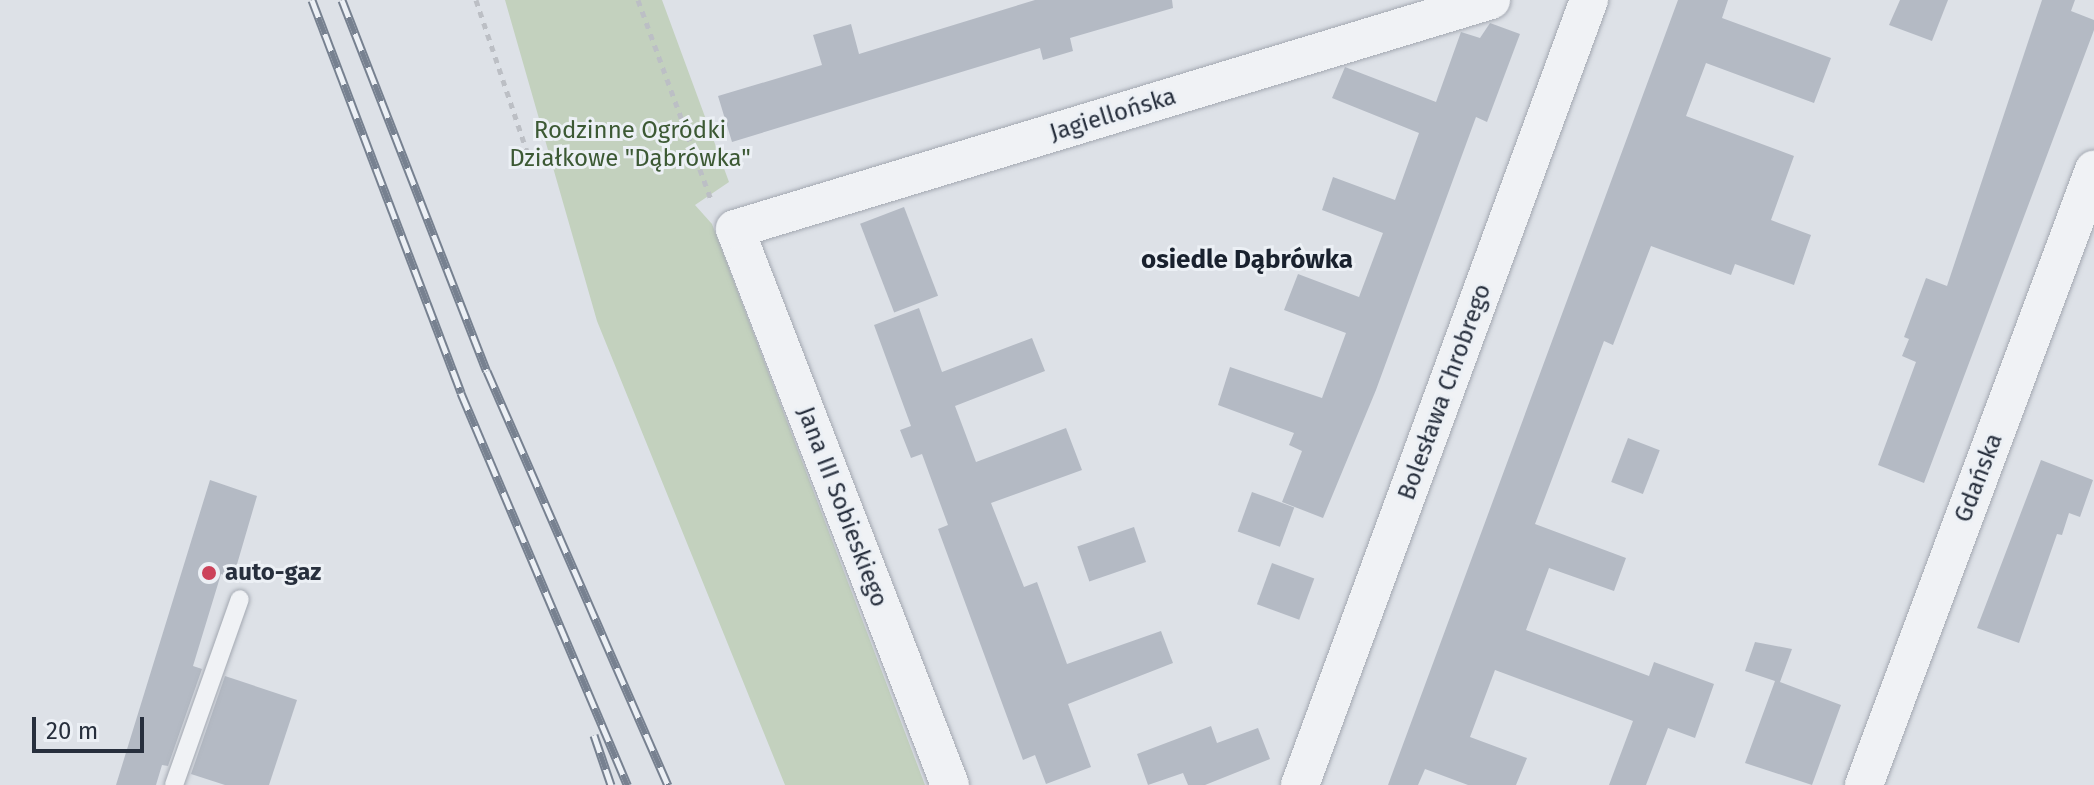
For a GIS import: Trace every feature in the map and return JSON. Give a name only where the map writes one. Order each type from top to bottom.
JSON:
[{"type":"street","name":"Jagiellońska","points":[[735,229],[1491,0]]},
{"type":"street","name":"Bolesława Chrobrego","points":[[1300,785],[1584,2]]},
{"type":"street","name":"Gdańska","points":[[1864,785],[2094,170]]},
{"type":"street","name":"Jana III Sobieskiego","points":[[735,229],[950,785]]},
{"type":"lane","points":[[174,785],[240,599]]},
{"type":"path","points":[[476,0],[532,166]]},
{"type":"path","points":[[638,0],[706,194]]},
{"type":"green space","name":"Rodzinne Ogródki Działkowe \"Dąbrówka\"","points":[[505,0],[662,0],[729,182],[695,205],[712,224],[925,785],[785,785],[597,321]]},
{"type":"building","points":[[1035,0],[1172,0],[1173,8],[1070,38],[1073,51],[1043,60],[1040,48],[732,142],[718,96],[822,65],[813,35],[851,24],[859,54]]},
{"type":"building","points":[[1678,0],[1728,0],[1722,18],[1831,58],[1814,103],[1706,63],[1686,116],[1794,156],[1771,220],[1811,235],[1794,285],[1735,264],[1731,275],[1651,246],[1613,345],[1604,341],[1535,524],[1626,558],[1614,591],[1549,568],[1526,630],[1649,676],[1654,662],[1714,684],[1695,738],[1668,728],[1646,785],[1609,785],[1633,721],[1495,670],[1470,737],[1527,758],[1516,785],[1468,785],[1425,769],[1418,785],[1388,785]]},
{"type":"building","points":[[1900,0],[1948,0],[1932,41],[1889,25]]},
{"type":"building","points":[[2042,0],[2075,0],[2071,11],[2094,20],[2094,30],[1924,483],[1878,465],[1916,362],[1902,356],[1909,339],[1904,337],[1926,278],[1947,286]]},
{"type":"building","points":[[1490,23],[1520,34],[1487,122],[1476,117],[1376,390],[1323,518],[1282,502],[1302,451],[1289,445],[1294,433],[1218,405],[1230,367],[1322,398],[1346,333],[1284,310],[1298,274],[1359,297],[1383,233],[1322,210],[1333,177],[1395,200],[1419,133],[1332,98],[1345,67],[1436,102],[1461,32],[1480,38]]},
{"type":"building","points":[[904,207],[938,296],[894,313],[860,224]]},
{"type":"building","points":[[919,308],[942,372],[1032,338],[1045,371],[955,406],[976,462],[1066,428],[1082,470],[991,503],[1024,587],[1037,582],[1067,664],[1161,631],[1173,663],[1068,704],[1091,767],[1046,784],[1035,755],[1023,760],[938,529],[948,525],[922,454],[911,458],[900,430],[911,426],[874,325]]},
{"type":"building","points":[[1628,438],[1660,450],[1643,494],[1611,482]]},
{"type":"building","points":[[2041,460],[2093,480],[2080,517],[2069,513],[2062,535],[2057,534],[2019,643],[1977,628]]},
{"type":"building","points":[[210,480],[257,496],[233,578],[221,574],[193,666],[202,669],[168,766],[162,765],[156,785],[116,785]]},
{"type":"building","points":[[1252,492],[1294,507],[1280,547],[1238,531]]},
{"type":"building","points":[[1134,527],[1146,562],[1089,582],[1077,547]]},
{"type":"building","points":[[1272,563],[1314,578],[1299,620],[1257,604]]},
{"type":"building","points":[[1755,642],[1792,649],[1780,682],[1841,705],[1812,785],[1745,763],[1775,681],[1745,671]]},
{"type":"building","points":[[225,676],[297,700],[269,785],[225,785],[191,774]]},
{"type":"building","points":[[1211,726],[1217,743],[1258,728],[1270,759],[1205,785],[1188,785],[1183,773],[1148,785],[1137,754]]},
{"type":"railway","points":[[312,0],[461,393],[627,785]]},
{"type":"railway","points":[[342,0],[487,371],[668,785]]},
{"type":"railway","points":[[594,735],[611,785]]},
{"type":"place","name":"auto-gaz","points":[[209,573]]},
{"type":"district","name":"osiedle Dąbrówka","points":[[1247,260]]}]
